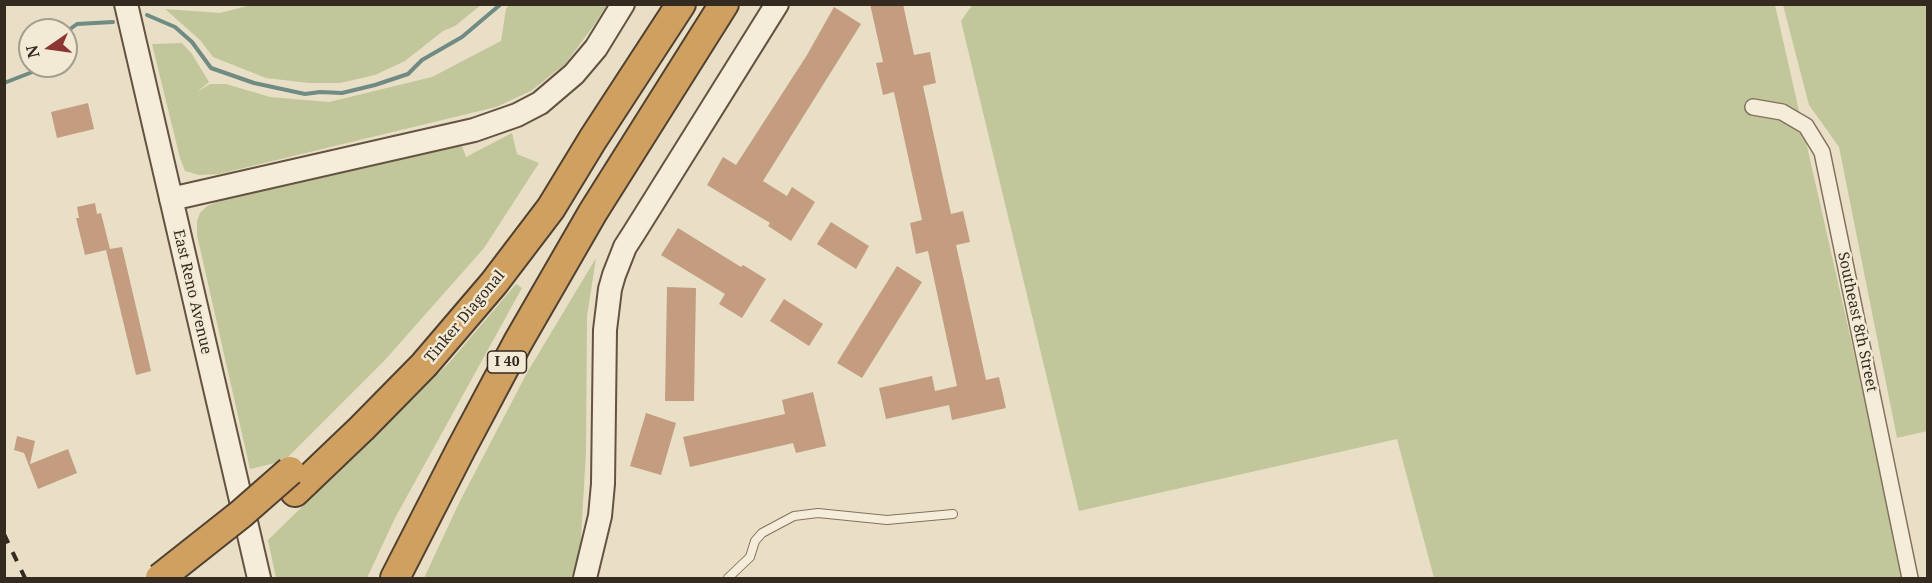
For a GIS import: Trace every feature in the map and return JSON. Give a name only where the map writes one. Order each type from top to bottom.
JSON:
[{"type":"highway","name":"Tinker Diagonal","points":[[190,579],[293,481],[362,428],[424,365],[488,291],[551,208],[681,4]]},
{"type":"highway","name":"I 40","points":[[396,579],[524,332],[593,212],[724,4]]},
{"type":"highway","points":[[160,579],[241,514],[293,481]]},
{"type":"street","name":"East Reno Avenue","points":[[126,4],[259,579]]},
{"type":"street","points":[[171,199],[474,130],[517,115],[540,103],[574,74],[596,48],[623,4]]},
{"type":"street","points":[[585,579],[600,516],[603,484],[605,330],[614,274],[625,247],[777,4]]},
{"type":"street","name":"Southeast 8th Street","points":[[1753,107],[1782,112],[1806,126],[1822,152],[1910,579]]},
{"type":"lane","points":[[728,579],[750,557],[755,541],[762,533],[794,516],[818,513],[887,520],[953,514]]},
{"type":"green space","points":[[255,4],[481,5],[405,61],[375,75],[340,83],[309,83],[266,78],[213,57],[200,40],[165,9],[220,13]]},
{"type":"green space","points":[[973,4],[1775,5],[1905,578],[1434,578],[1397,439],[1079,511],[961,21]]},
{"type":"green space","points":[[509,5],[607,5],[565,64],[531,91],[496,107],[219,174],[199,175],[185,171],[152,44],[182,43],[192,54],[209,82],[197,92],[210,84],[226,84],[270,97],[329,102],[432,77],[501,41],[506,9]]},
{"type":"green space","points":[[1783,5],[1927,5],[1927,431],[1897,438],[1839,147],[1809,105]]},
{"type":"green space","points":[[512,133],[517,154],[539,163],[484,248],[385,360],[284,461],[250,469],[197,235],[197,221],[200,213],[207,206],[226,198],[462,146],[466,157]]},
{"type":"green space","points":[[596,258],[587,316],[586,452],[580,554],[571,578],[424,578],[460,501],[528,371]]},
{"type":"green space","points":[[516,284],[522,288],[395,518],[367,578],[276,578],[268,540],[448,364]]},
{"type":"building","points":[[870,4],[903,4],[914,55],[930,52],[936,83],[923,86],[951,214],[963,211],[970,242],[956,245],[986,380],[999,377],[1006,408],[952,420],[949,405],[886,419],[879,388],[932,376],[935,391],[957,386],[928,251],[916,254],[910,223],[922,220],[894,92],[883,95],[876,63],[883,62]]},
{"type":"building","points":[[834,7],[861,24],[763,181],[787,196],[792,187],[815,202],[791,241],[768,226],[770,223],[707,185],[723,157],[736,165],[807,55]]},
{"type":"building","points":[[88,103],[94,129],[57,138],[51,112]]},
{"type":"building","points":[[95,203],[97,214],[101,213],[110,249],[122,247],[151,371],[136,375],[106,250],[85,255],[76,218],[79,218],[77,207]]},
{"type":"building","points":[[831,222],[869,246],[856,269],[817,244]]},
{"type":"building","points":[[678,228],[741,267],[743,265],[766,279],[742,318],[719,304],[725,294],[661,255]]},
{"type":"building","points":[[897,266],[922,282],[862,378],[837,363]]},
{"type":"building","points":[[667,287],[696,288],[694,401],[665,401]]},
{"type":"building","points":[[784,299],[823,324],[809,346],[770,321]]},
{"type":"building","points":[[813,392],[826,446],[796,453],[793,443],[690,467],[683,437],[785,414],[782,400]]},
{"type":"building","points":[[646,413],[676,423],[661,475],[630,466]]},
{"type":"building","points":[[17,436],[35,441],[30,464],[68,449],[77,473],[38,489],[24,453],[14,450]]},
{"type":"waterway","points":[[147,15],[175,27],[192,42],[211,68],[254,83],[305,94],[342,93],[408,74],[422,60],[462,37],[501,4]]},
{"type":"waterway","points":[[78,24],[113,22]]},
{"type":"waterway","points":[[4,83],[18,78]]},
{"type":"railway","points":[[4,534],[25,578]]}]
